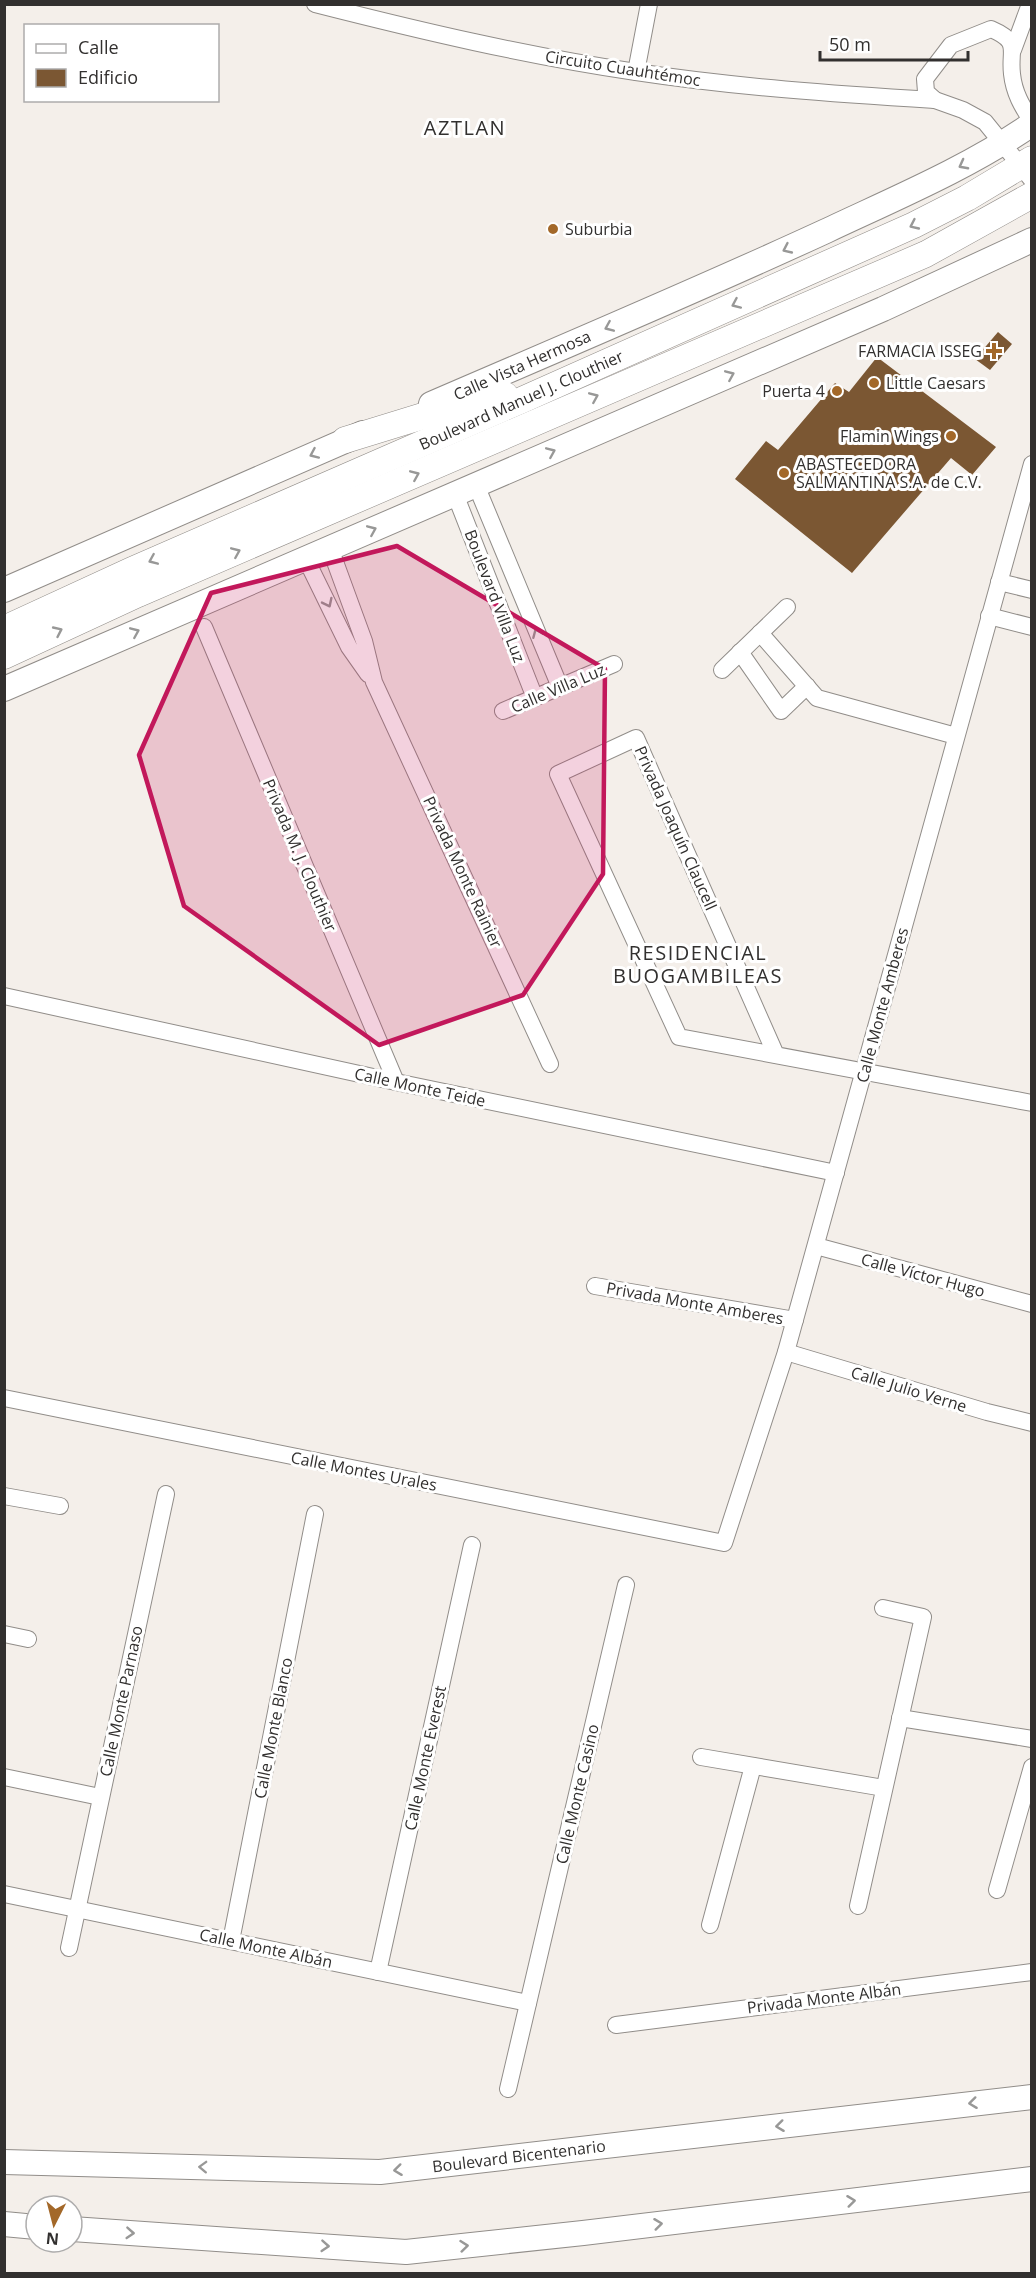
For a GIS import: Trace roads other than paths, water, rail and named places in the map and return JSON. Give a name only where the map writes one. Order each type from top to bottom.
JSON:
[{"type":"main road","name":"Boulevard Manuel J. Clouthier","points":[[4,629],[132,570],[914,225],[1028,168]]},
{"type":"main road","name":"Boulevard Manuel J. Clouthier","points":[[4,656],[149,590],[926,254],[1032,195]]},
{"type":"main road","points":[[345,440],[462,404],[555,385]]},
{"type":"street","name":"Circuito Cuauhtémoc","points":[[315,4],[446,38],[636,72],[785,90],[935,100],[963,110],[985,122],[1002,144],[1028,168]]},
{"type":"street","points":[[636,72],[649,4]]},
{"type":"street","points":[[1030,4],[1013,50],[1012,73],[1018,100],[1032,123]]},
{"type":"street","points":[[935,100],[926,92],[925,79],[951,45],[991,28],[1006,35],[1013,50]]},
{"type":"street","name":"Calle Vista Hermosa","points":[[4,590],[345,440],[742,270],[933,181],[1002,144],[1032,123]]},
{"type":"street","points":[[4,689],[883,309],[1032,240]]},
{"type":"street","name":"Calle Monte Amberes","points":[[724,1543],[786,1352],[1032,464]]},
{"type":"street","name":"Boulevard Villa Luz","points":[[466,489],[560,687]]},
{"type":"street","name":"Boulevard Villa Luz","points":[[466,489],[535,698]]},
{"type":"street","name":"Privada Monte Rainier","points":[[330,548],[364,641],[374,682]]},
{"type":"street","name":"Privada Monte Rainier","points":[[306,559],[349,647],[374,682],[550,1064]]},
{"type":"street","points":[[999,582],[1032,591]]},
{"type":"street","points":[[722,670],[787,607]]},
{"type":"street","points":[[989,616],[1032,627]]},
{"type":"street","name":"Privada M. J. Clouthier","points":[[204,627],[396,1082]]},
{"type":"street","points":[[760,633],[817,698],[956,736]]},
{"type":"street","points":[[740,652],[781,711],[807,686]]},
{"type":"street","name":"Calle Villa Luz","points":[[503,711],[614,664]]},
{"type":"street","name":"Privada Joaquín Claucell","points":[[776,1055],[636,738],[558,774],[679,1037],[1032,1103]]},
{"type":"street","name":"Calle Monte Teide","points":[[4,996],[396,1082],[836,1173]]},
{"type":"street","name":"Calle Víctor Hugo","points":[[816,1246],[1032,1304]]},
{"type":"street","name":"Privada Monte Amberes","points":[[595,1286],[795,1320]]},
{"type":"street","name":"Calle Julio Verne","points":[[786,1352],[1032,1424]]},
{"type":"street","name":"Calle Montes Urales","points":[[4,1398],[724,1543]]},
{"type":"street","name":"Calle Monte Parnaso","points":[[69,1948],[166,1494]]},
{"type":"street","points":[[4,1496],[60,1506]]},
{"type":"street","name":"Calle Monte Blanco","points":[[231,1941],[315,1514]]},
{"type":"street","name":"Calle Monte Everest","points":[[378,1972],[472,1545]]},
{"type":"street","name":"Calle Monte Casino","points":[[508,2089],[626,1585]]},
{"type":"street","points":[[858,1906],[923,1617],[883,1608]]},
{"type":"street","points":[[4,1634],[28,1639]]},
{"type":"street","points":[[900,1718],[1032,1739]]},
{"type":"street","points":[[701,1757],[884,1788]]},
{"type":"street","points":[[710,1925],[753,1766]]},
{"type":"street","points":[[997,1890],[1032,1767]]},
{"type":"street","points":[[4,1777],[100,1797]]},
{"type":"street","name":"Calle Monte Albán","points":[[4,1894],[528,2002]]},
{"type":"street","name":"Privada Monte Albán","points":[[616,2025],[1032,1972]]},
{"type":"street","name":"Boulevard Bicentenario","points":[[4,2162],[380,2172],[1032,2097]]},
{"type":"street","points":[[84,2230],[406,2252],[594,2232],[1032,2179]]},
{"type":"street","points":[[4,2224],[24,2225]]},
{"type":"place","name":"Suburbia","points":[[553,229]]},
{"type":"place","name":"FARMACIA ISSEG","points":[[994,351]]},
{"type":"place","name":"Little Caesars","points":[[874,383]]},
{"type":"place","name":"Puerta 4","points":[[837,391]]},
{"type":"place","name":"Flamin Wings","points":[[951,436]]},
{"type":"place","name":"ABASTECEDORA SALMANTINA S.A. de C.V.","points":[[784,473]]},
{"type":"district","name":"AZTLAN","points":[[465,127]]},
{"type":"district","name":"RESIDENCIAL BUOGAMBILEAS","points":[[698,964]]}]
